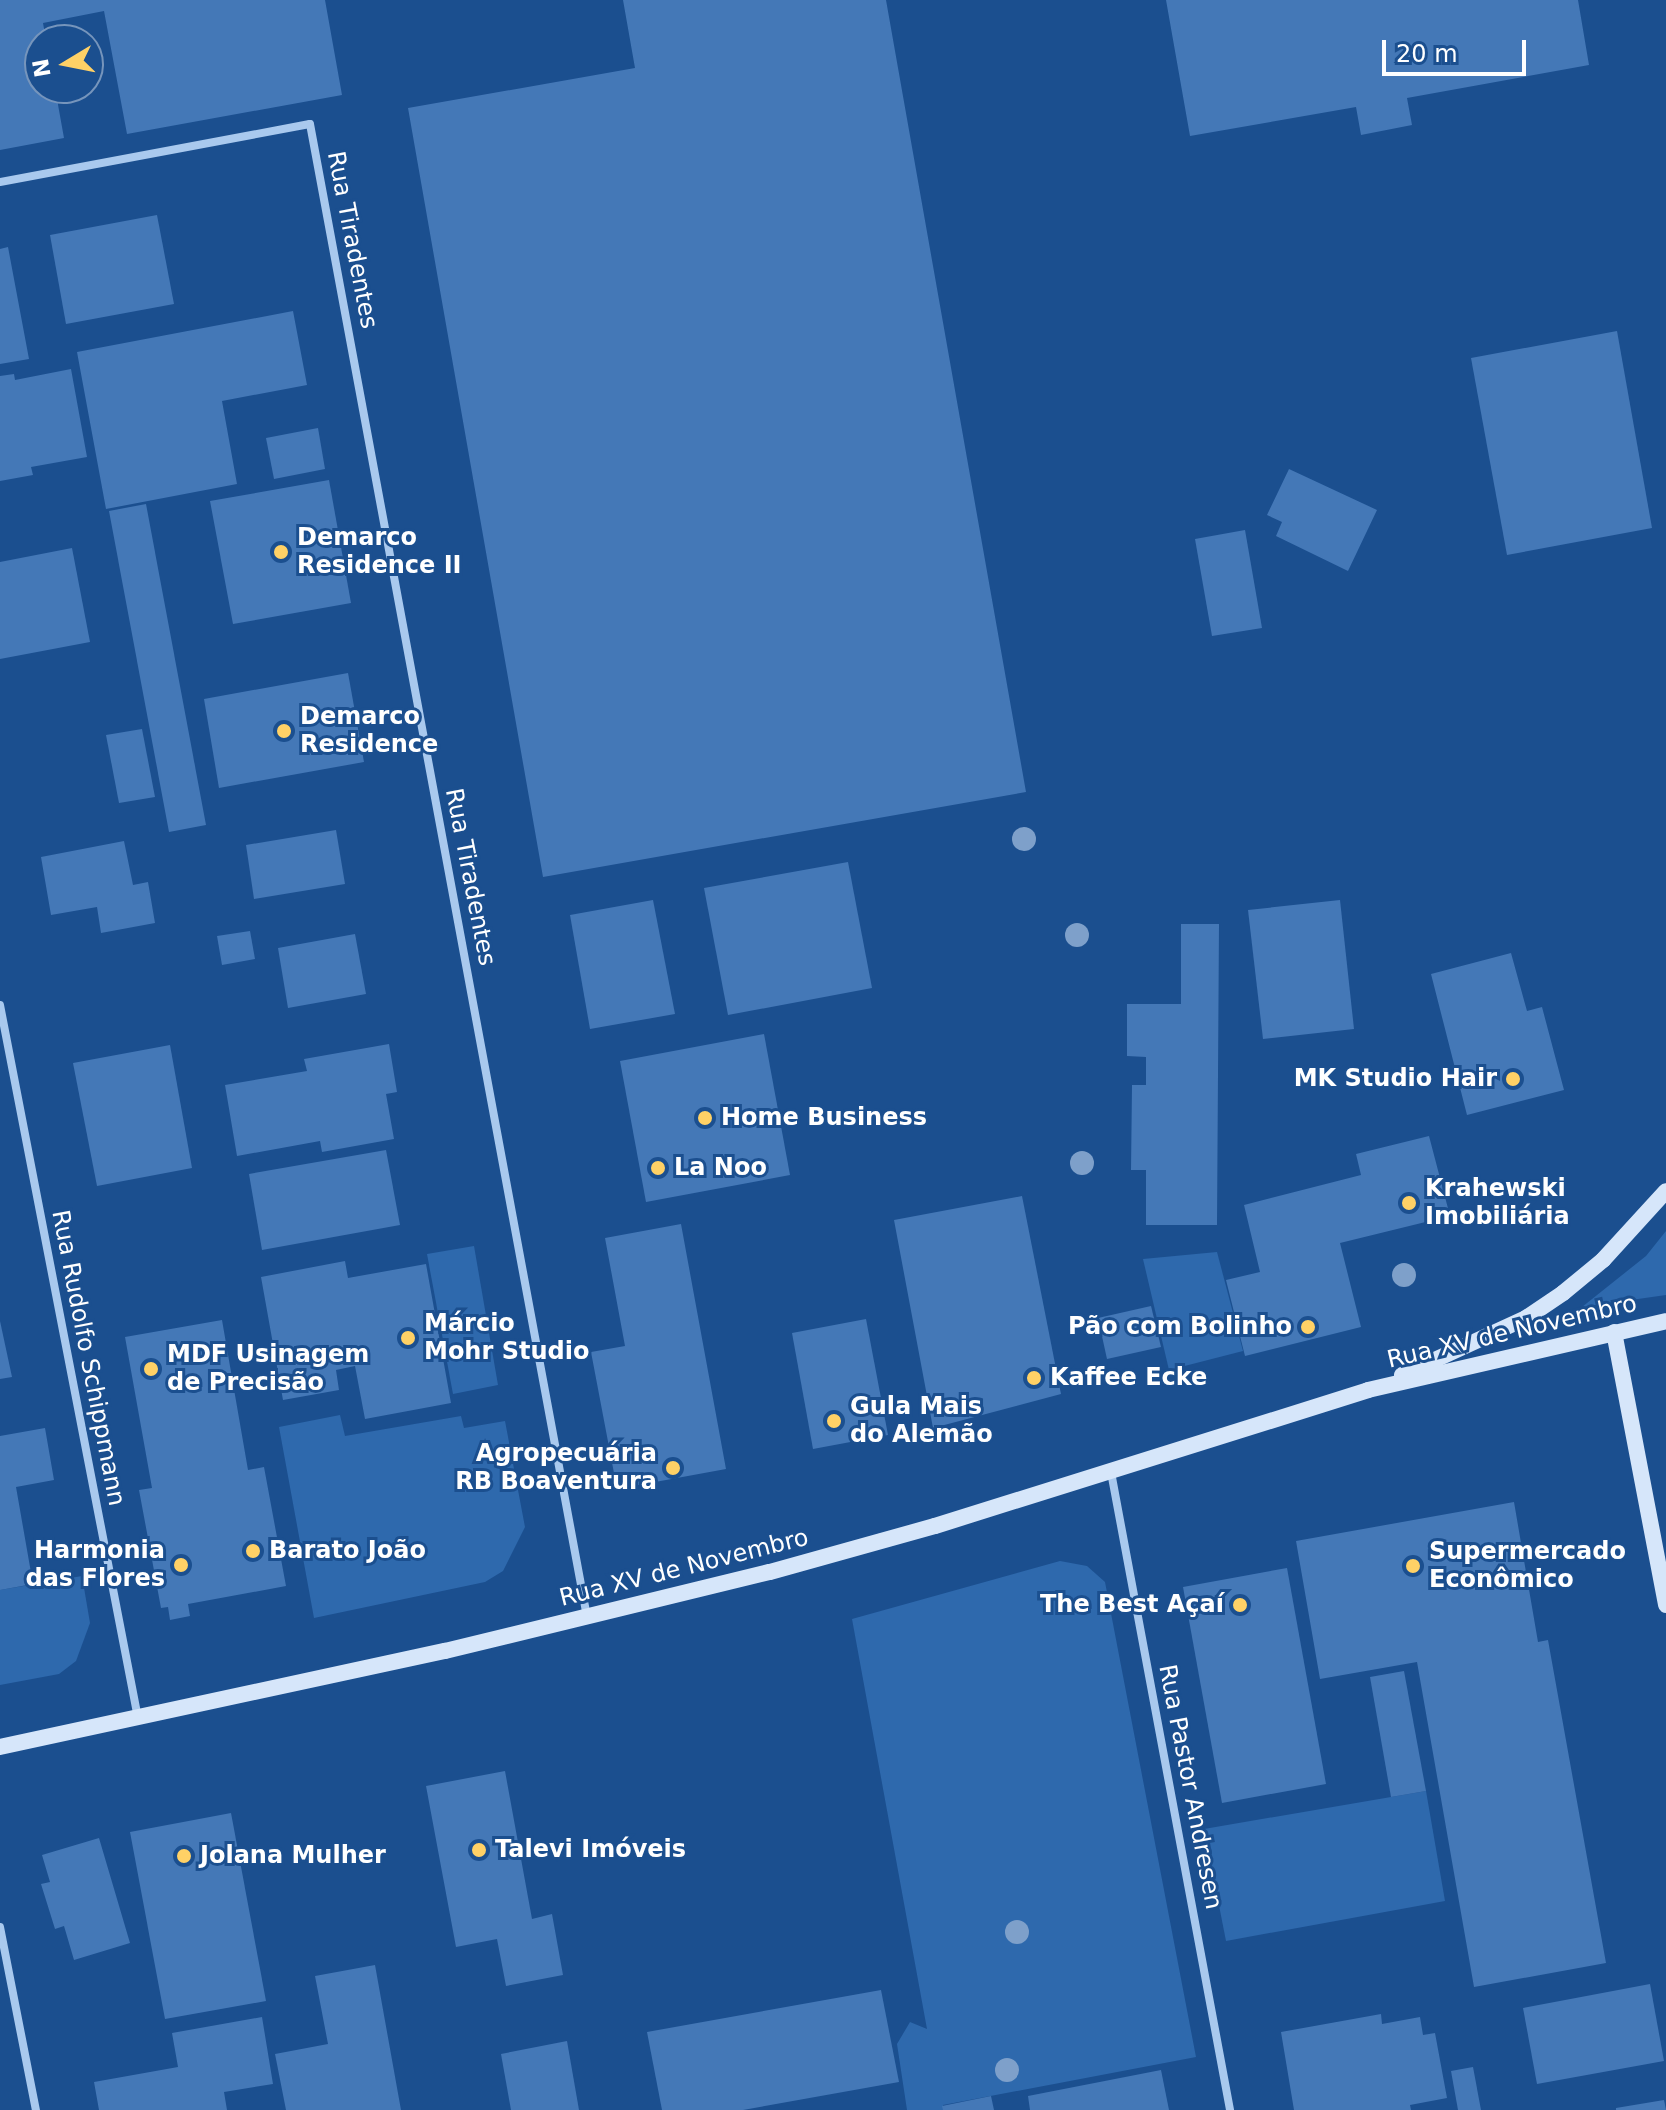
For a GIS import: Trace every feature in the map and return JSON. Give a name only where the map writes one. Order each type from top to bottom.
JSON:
[{"type":"main road","name":"Rua XV de Novembro","points":[[1368,1390],[1538,1310],[1603,1260],[1666,1191]]},
{"type":"main road","name":"Rua XV de Novembro","points":[[0,1747],[587,1618],[880,1543],[1368,1390],[1666,1321]]},
{"type":"main road","points":[[1614,1332],[1666,1605]]},
{"type":"street","name":"Rua Tiradentes","points":[[0,182],[310,124],[587,1618]]},
{"type":"street","name":"Rua Rudolfo Schippmann","points":[[0,1005],[138,1718]]},
{"type":"street","name":"Rua Pastor Andresen","points":[[1111,1472],[1230,2110]]},
{"type":"street","points":[[0,1927],[36,2110]]},
{"type":"shaded area","points":[[1666,1231],[1666,1295],[1582,1307],[1646,1256]]},
{"type":"shaded area","points":[[474,1246],[498,1385],[453,1394],[427,1254]]},
{"type":"shaded area","points":[[1217,1252],[1243,1351],[1169,1370],[1143,1259]]},
{"type":"shaded area","points":[[340,1415],[345,1436],[461,1416],[464,1428],[505,1421],[525,1527],[503,1571],[485,1582],[314,1618],[279,1427]]},
{"type":"shaded area","points":[[1060,1561],[1087,1566],[1105,1582],[1196,2057],[943,2105],[943,2110],[907,2110],[897,2044],[910,2022],[927,2029],[852,1619]]},
{"type":"shaded area","points":[[82,1576],[90,1623],[76,1661],[59,1674],[0,1685],[0,1590]]},
{"type":"shaded area","points":[[1426,1791],[1445,1901],[1226,1941],[1204,1829]]},
{"type":"building","points":[[0,0],[325,0],[342,95],[127,134],[104,11],[43,24],[24,24],[24,104],[58,104],[64,138],[0,150]]},
{"type":"building","points":[[623,0],[886,0],[1026,792],[543,877],[408,108],[635,68]]},
{"type":"building","points":[[1166,0],[1578,0],[1589,65],[1407,98],[1412,125],[1361,135],[1356,107],[1190,136]]},
{"type":"building","points":[[157,215],[174,304],[66,324],[50,235]]},
{"type":"building","points":[[8,247],[29,359],[0,364],[0,249]]},
{"type":"building","points":[[293,311],[307,385],[222,401],[237,484],[106,509],[77,352]]},
{"type":"building","points":[[1617,331],[1652,528],[1507,555],[1471,358]]},
{"type":"building","points":[[71,369],[87,457],[31,467],[33,475],[0,481],[0,376],[14,374],[15,380]]},
{"type":"building","points":[[318,428],[325,469],[274,479],[266,438]]},
{"type":"building","points":[[1289,469],[1377,510],[1348,571],[1276,536],[1282,522],[1267,515]]},
{"type":"building","name":"Demarco Residence II","points":[[329,480],[351,603],[233,624],[210,501]]},
{"type":"building","points":[[146,504],[206,825],[169,832],[109,511]]},
{"type":"building","points":[[1245,530],[1262,628],[1212,636],[1195,539]]},
{"type":"building","points":[[72,548],[90,642],[0,659],[0,562]]},
{"type":"building","name":"Demarco Residence","points":[[348,673],[364,762],[219,788],[204,699]]},
{"type":"building","points":[[142,729],[155,797],[119,803],[106,735]]},
{"type":"building","points":[[336,830],[345,884],[254,899],[246,845]]},
{"type":"building","points":[[124,841],[133,885],[148,882],[155,923],[101,933],[97,907],[51,915],[41,857]]},
{"type":"building","points":[[848,862],[872,988],[728,1015],[704,888]]},
{"type":"building","points":[[653,900],[675,1014],[590,1029],[570,915]]},
{"type":"building","points":[[1340,900],[1354,1029],[1263,1039],[1248,910]]},
{"type":"building","points":[[1181,924],[1219,924],[1217,1225],[1146,1225],[1146,1170],[1131,1170],[1132,1085],[1146,1085],[1146,1057],[1127,1056],[1127,1004],[1181,1004]]},
{"type":"building","points":[[250,931],[255,959],[222,965],[217,936]]},
{"type":"building","points":[[355,934],[366,994],[288,1008],[278,948]]},
{"type":"building","points":[[1511,953],[1527,1011],[1542,1007],[1564,1090],[1467,1115],[1431,974]]},
{"type":"building","name":"Home Business","points":[[764,1034],[790,1175],[646,1202],[620,1061]]},
{"type":"building","points":[[389,1044],[397,1092],[386,1094],[394,1139],[322,1152],[320,1141],[237,1156],[225,1085],[307,1071],[304,1059]]},
{"type":"building","points":[[170,1045],[192,1168],[97,1186],[73,1063]]},
{"type":"building","points":[[1429,1136],[1450,1216],[1340,1243],[1361,1327],[1245,1356],[1226,1280],[1260,1272],[1244,1205],[1361,1175],[1356,1154]]},
{"type":"building","points":[[386,1150],[400,1225],[262,1250],[249,1174]]},
{"type":"building","points":[[1022,1196],[1061,1394],[933,1428],[894,1220]]},
{"type":"building","points":[[681,1224],[726,1469],[617,1489],[591,1352],[625,1346],[605,1238]]},
{"type":"building","points":[[345,1261],[348,1278],[426,1264],[451,1403],[365,1419],[355,1366],[336,1370],[339,1390],[283,1400],[261,1277]]},
{"type":"building","points":[[1151,1306],[1161,1347],[1107,1359],[1098,1318]]},
{"type":"building","points":[[866,1319],[888,1435],[813,1449],[792,1333]]},
{"type":"building","points":[[222,1320],[248,1470],[264,1467],[286,1586],[188,1604],[190,1616],[170,1620],[168,1607],[161,1608],[139,1490],[152,1488],[125,1337]]},
{"type":"building","points":[[0,1321],[12,1377],[0,1379]]},
{"type":"building","points":[[45,1428],[54,1480],[16,1487],[33,1584],[0,1590],[0,1436]]},
{"type":"building","points":[[1514,1502],[1538,1642],[1548,1640],[1606,1963],[1474,1987],[1417,1662],[1320,1679],[1296,1541]]},
{"type":"building","points":[[1287,1568],[1326,1784],[1222,1803],[1183,1587]]},
{"type":"building","points":[[1404,1671],[1426,1791],[1391,1797],[1370,1677]]},
{"type":"building","name":"Talevi Imóveis","points":[[505,1771],[532,1919],[552,1914],[563,1975],[506,1986],[497,1939],[456,1947],[426,1786]]},
{"type":"building","points":[[231,1813],[266,2001],[165,2019],[130,1832]]},
{"type":"building","points":[[99,1838],[130,1943],[74,1960],[64,1926],[55,1929],[41,1884],[50,1882],[42,1855]]},
{"type":"building","points":[[375,1965],[401,2110],[286,2110],[275,2054],[328,2044],[315,1976]]},
{"type":"building","points":[[1650,1984],[1664,2061],[1537,2084],[1523,2008]]},
{"type":"building","points":[[881,1990],[899,2082],[743,2110],[662,2110],[647,2032]]},
{"type":"building","points":[[1381,2014],[1382,2024],[1420,2017],[1423,2035],[1435,2033],[1447,2098],[1410,2105],[1411,2110],[1294,2110],[1281,2032]]},
{"type":"building","points":[[262,2017],[273,2084],[224,2092],[227,2110],[99,2110],[94,2082],[178,2067],[172,2033]]},
{"type":"building","points":[[567,2041],[579,2110],[511,2110],[501,2054]]},
{"type":"building","points":[[1473,2067],[1481,2110],[1458,2110],[1451,2071]]},
{"type":"building","points":[[1161,2070],[1169,2110],[1030,2110],[1028,2096]]},
{"type":"building","points":[[991,2096],[994,2110],[943,2110],[942,2106]]},
{"type":"building","points":[[1664,2100],[1666,2110],[1616,2110],[1616,2108]]},
{"type":"place","name":"Demarco Residence II","points":[[281,552]]},
{"type":"place","name":"Demarco Residence","points":[[284,731]]},
{"type":"place","name":"MK Studio Hair","points":[[1513,1079]]},
{"type":"place","name":"Home Business","points":[[705,1118]]},
{"type":"place","name":"La Noo","points":[[658,1168]]},
{"type":"place","name":"Krahewski Imobiliária","points":[[1409,1203]]},
{"type":"place","name":"Pão com Bolinho","points":[[1308,1327]]},
{"type":"place","name":"Márcio Mohr Studio","points":[[408,1338]]},
{"type":"place","name":"MDF Usinagem de Precisão","points":[[151,1369]]},
{"type":"place","name":"Kaffee Ecke","points":[[1034,1378]]},
{"type":"place","name":"Gula Mais do Alemão","points":[[834,1421]]},
{"type":"place","name":"Agropecuária RB Boaventura","points":[[673,1468]]},
{"type":"place","name":"Barato João","points":[[253,1551]]},
{"type":"place","name":"Harmonia das Flores","points":[[181,1565]]},
{"type":"place","name":"Supermercado Econômico","points":[[1413,1566]]},
{"type":"place","name":"The Best Açaí","points":[[1240,1605]]},
{"type":"place","name":"Talevi Imóveis","points":[[479,1850]]},
{"type":"place","name":"Jolana Mulher","points":[[184,1856]]}]
